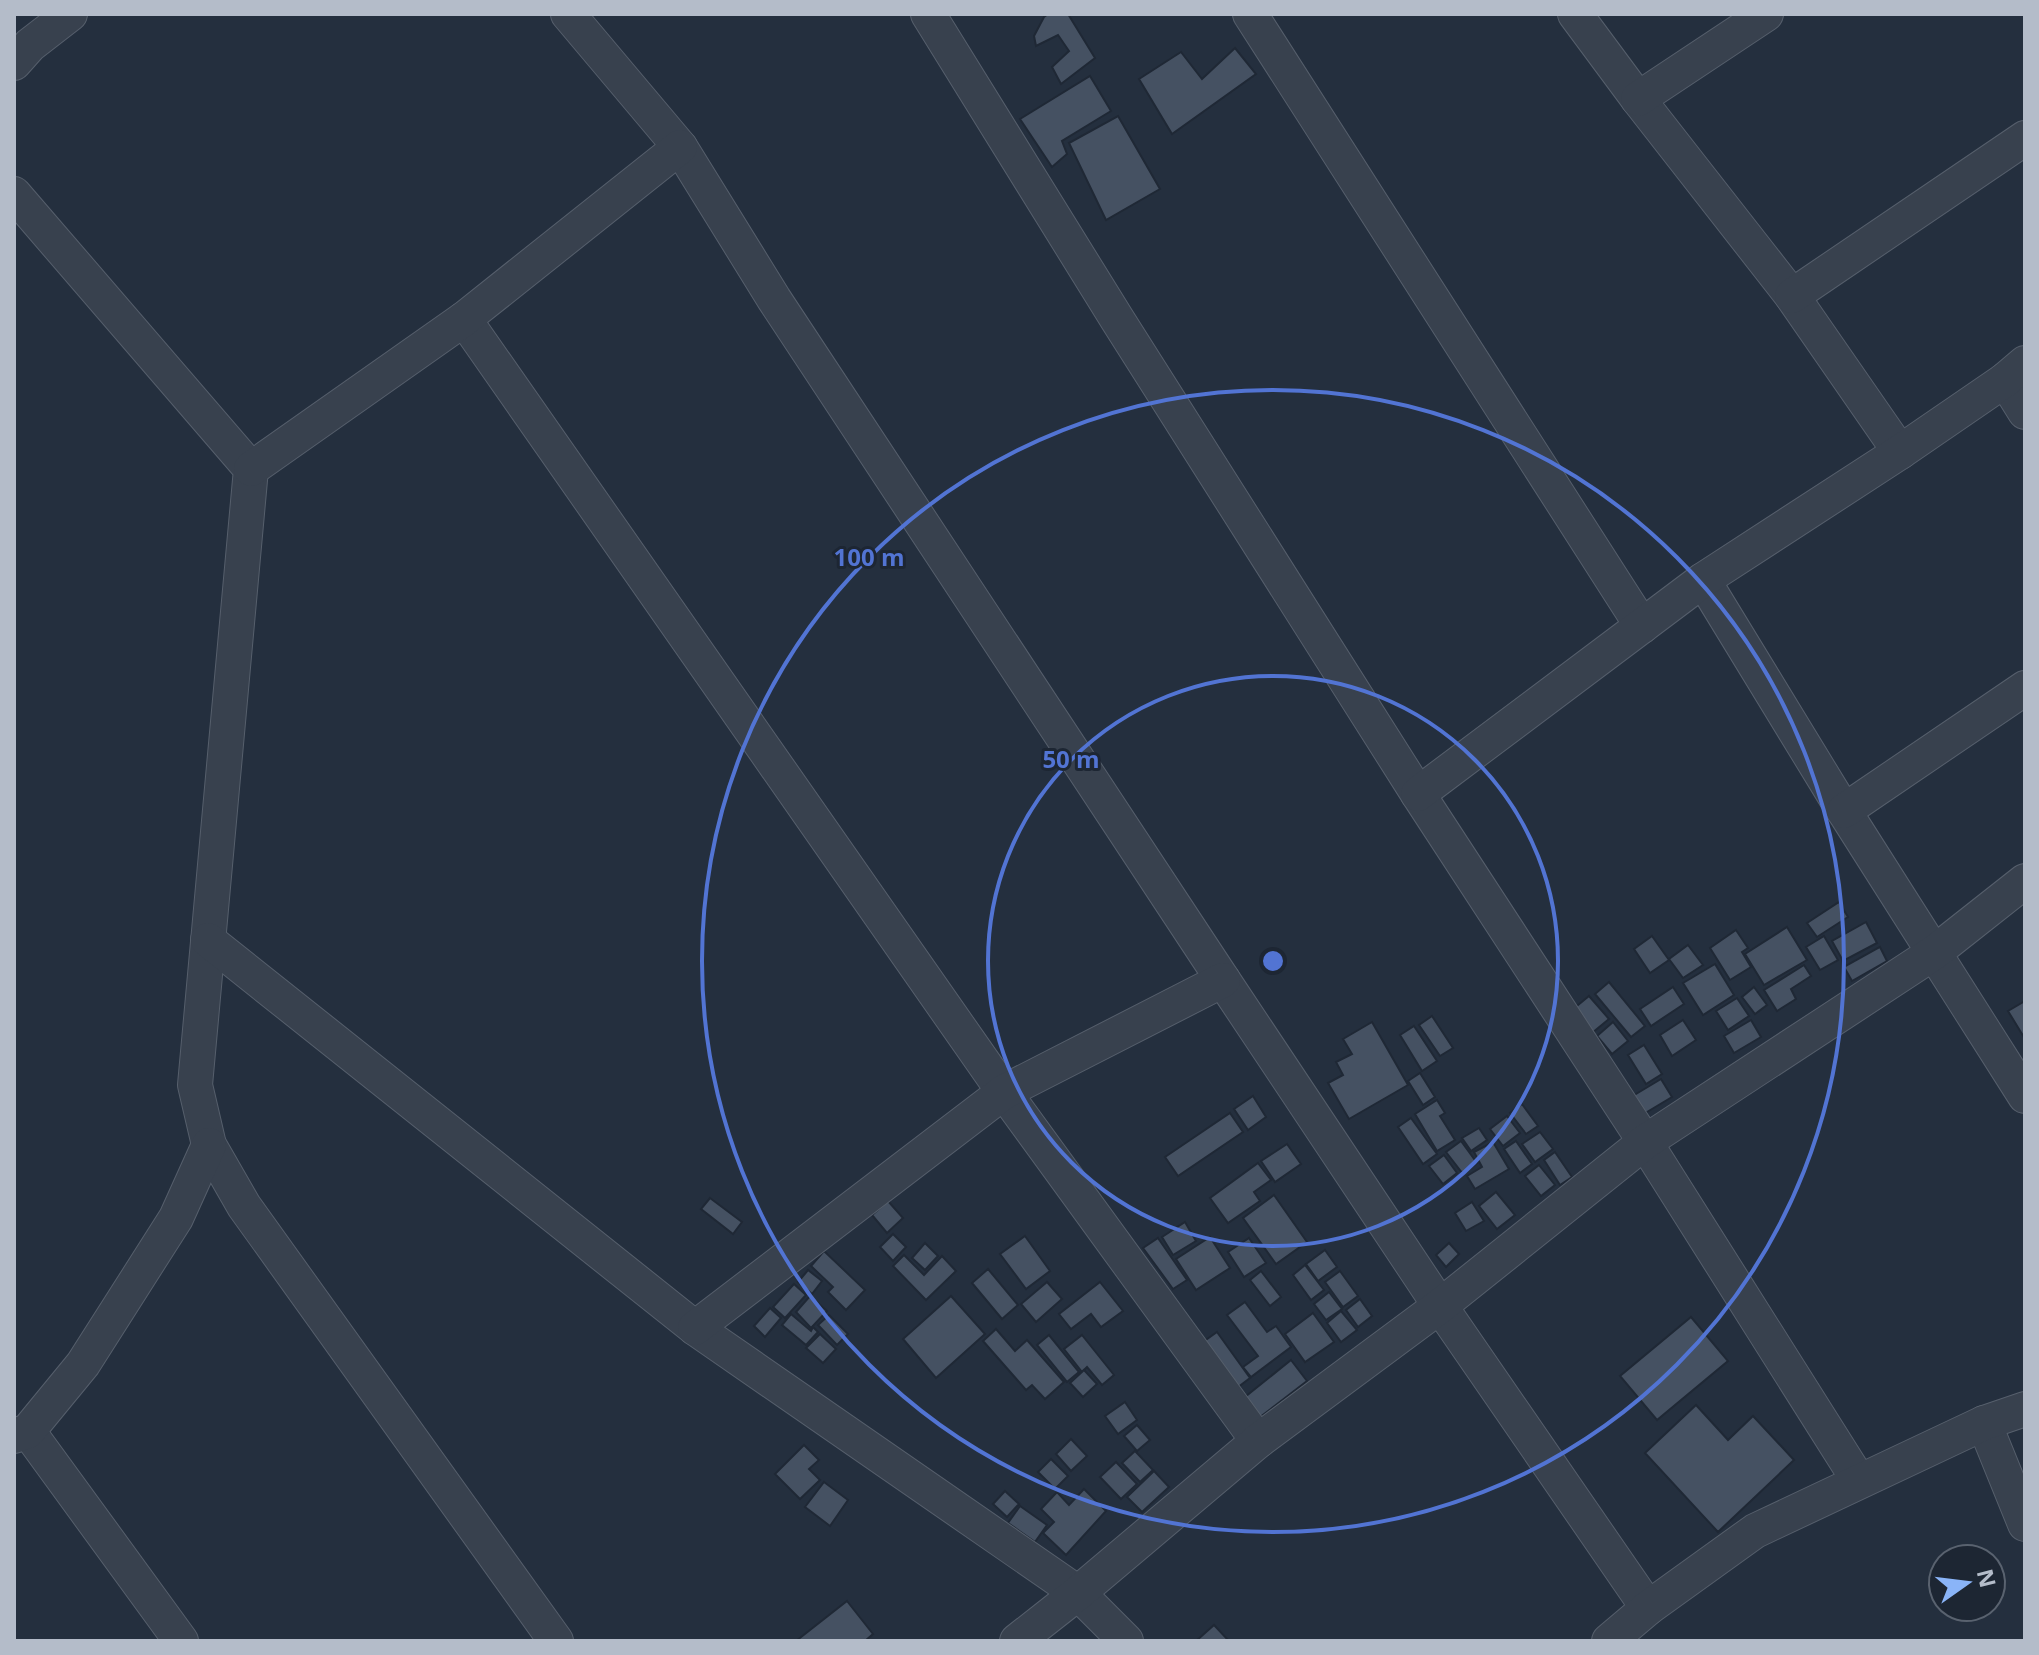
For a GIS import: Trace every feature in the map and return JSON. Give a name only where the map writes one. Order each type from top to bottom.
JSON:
[{"type":"street","points":[[14,63],[30,45],[70,14]]},
{"type":"street","points":[[568,14],[680,147],[783,313],[1223,980],[1440,1306],[1648,1608]]},
{"type":"street","points":[[928,14],[1418,794],[1645,1142],[1859,1481]]},
{"type":"street","points":[[1250,14],[1642,626]]},
{"type":"street","points":[[1575,14],[1792,296],[1900,452]]},
{"type":"street","points":[[1638,99],[1766,14]]},
{"type":"street","points":[[1792,296],[2025,138]]},
{"type":"street","points":[[251,469],[464,319],[680,147]]},
{"type":"street","points":[[14,194],[251,469],[195,1085],[209,1145],[244,1206],[556,1641]]},
{"type":"street","points":[[464,319],[1004,1092],[1258,1441]]},
{"type":"street","points":[[1418,794],[1703,580],[1900,452],[2015,372],[2025,412]]},
{"type":"street","points":[[1703,580],[1844,811],[2025,1096]]},
{"type":"street","points":[[1844,811],[2025,688]]},
{"type":"street","points":[[1017,1641],[1258,1441],[1440,1306],[1645,1142],[1935,952],[2025,881]]},
{"type":"street","points":[[208,940],[695,1328],[1078,1593],[1126,1641]]},
{"type":"street","points":[[695,1328],[1004,1092],[1223,980]]},
{"type":"street","points":[[181,1641],[21,1434],[83,1364],[139,1278],[176,1218],[209,1145]]},
{"type":"street","points":[[1609,1641],[1648,1608],[1755,1531],[1984,1423],[2025,1409]]},
{"type":"street","points":[[1984,1423],[2025,1524]]},
{"type":"building","points":[[1048,14],[1068,14],[1095,58],[1061,84],[1052,67],[1069,51],[1058,35],[1036,46],[1034,36]]},
{"type":"building","points":[[1235,48],[1256,74],[1172,134],[1139,79],[1181,52],[1202,79]]},
{"type":"building","points":[[1090,76],[1111,111],[1062,141],[1067,154],[1052,167],[1020,119]]},
{"type":"building","points":[[1118,116],[1160,189],[1106,220],[1069,143]]},
{"type":"building","points":[[1839,902],[1848,917],[1817,937],[1807,923]]},
{"type":"building","points":[[1866,922],[1877,943],[1843,961],[1832,941]]},
{"type":"building","points":[[1787,927],[1807,960],[1764,985],[1745,954]]},
{"type":"building","points":[[1736,930],[1748,948],[1742,952],[1751,967],[1730,980],[1710,948]]},
{"type":"building","points":[[1652,936],[1669,960],[1650,973],[1634,949]]},
{"type":"building","points":[[1824,936],[1838,960],[1820,970],[1806,947]]},
{"type":"building","points":[[1688,945],[1703,965],[1683,978],[1669,959]]},
{"type":"building","points":[[1880,947],[1887,961],[1852,981],[1844,967]]},
{"type":"building","points":[[1715,964],[1734,995],[1703,1015],[1683,983]]},
{"type":"building","points":[[1804,965],[1811,976],[1791,989],[1796,999],[1777,1011],[1764,990]]},
{"type":"building","points":[[1609,982],[1645,1026],[1631,1037],[1595,994]]},
{"type":"building","points":[[1673,987],[1684,1004],[1651,1026],[1640,1009]]},
{"type":"building","points":[[1754,987],[1767,1005],[1755,1014],[1742,997]]},
{"type":"building","points":[[1589,996],[1609,1019],[1592,1033],[1572,1010]]},
{"type":"building","points":[[1737,998],[1749,1016],[1728,1030],[1716,1011]]},
{"type":"building","points":[[2025,1001],[2025,1039],[2008,1011]]},
{"type":"building","points":[[1432,1016],[1453,1048],[1440,1056],[1419,1025]]},
{"type":"building","points":[[1683,1020],[1696,1040],[1672,1056],[1660,1035]]},
{"type":"building","points":[[1751,1020],[1761,1037],[1734,1053],[1724,1036]]},
{"type":"building","points":[[1372,1022],[1408,1085],[1349,1119],[1328,1083],[1343,1075],[1336,1062],[1352,1054],[1343,1039]]},
{"type":"building","points":[[1613,1022],[1628,1041],[1612,1054],[1597,1036]]},
{"type":"building","points":[[1414,1026],[1437,1061],[1422,1071],[1400,1035]]},
{"type":"building","points":[[1644,1045],[1662,1074],[1646,1084],[1628,1055]]},
{"type":"building","points":[[1420,1073],[1435,1097],[1423,1105],[1408,1081]]},
{"type":"building","points":[[1661,1079],[1672,1097],[1642,1115],[1631,1097]]},
{"type":"building","points":[[1253,1096],[1266,1117],[1248,1130],[1234,1109]]},
{"type":"building","points":[[1437,1100],[1445,1113],[1440,1116],[1455,1140],[1437,1151],[1415,1114]]},
{"type":"building","points":[[1522,1104],[1538,1126],[1526,1134],[1510,1113]]},
{"type":"building","points":[[1230,1113],[1243,1132],[1178,1176],[1165,1157]]},
{"type":"building","points":[[1507,1116],[1520,1133],[1503,1146],[1490,1129]]},
{"type":"building","points":[[1411,1118],[1437,1154],[1423,1164],[1398,1127]]},
{"type":"building","points":[[1479,1128],[1487,1140],[1471,1151],[1462,1138]]},
{"type":"building","points":[[1540,1132],[1553,1149],[1535,1162],[1522,1144]]},
{"type":"building","points":[[1461,1141],[1477,1163],[1463,1174],[1446,1152]]},
{"type":"building","points":[[1516,1141],[1532,1164],[1520,1173],[1504,1149]]},
{"type":"building","points":[[1493,1142],[1509,1169],[1475,1189],[1467,1176],[1482,1167],[1474,1152]]},
{"type":"building","points":[[1287,1144],[1301,1164],[1275,1182],[1261,1161]]},
{"type":"building","points":[[1555,1152],[1572,1177],[1560,1185],[1544,1160]]},
{"type":"building","points":[[1444,1155],[1457,1173],[1443,1184],[1429,1166]]},
{"type":"building","points":[[1258,1163],[1271,1180],[1254,1192],[1260,1201],[1228,1223],[1210,1198]]},
{"type":"building","points":[[1539,1165],[1555,1185],[1541,1196],[1525,1176]]},
{"type":"building","points":[[1496,1192],[1515,1215],[1497,1229],[1479,1206]]},
{"type":"building","points":[[1274,1195],[1307,1242],[1276,1264],[1243,1218]]},
{"type":"building","points":[[710,1198],[742,1222],[733,1234],[701,1209]]},
{"type":"building","points":[[888,1201],[903,1218],[887,1233],[872,1215]]},
{"type":"building","points":[[1472,1202],[1484,1221],[1466,1231],[1455,1213]]},
{"type":"building","points":[[1185,1222],[1196,1241],[1173,1255],[1162,1237]]},
{"type":"building","points":[[893,1234],[906,1247],[893,1261],[880,1247]]},
{"type":"building","points":[[1025,1236],[1050,1271],[1026,1289],[1000,1254]]},
{"type":"building","points":[[1210,1237],[1230,1268],[1196,1290],[1176,1259]]},
{"type":"building","points":[[1158,1238],[1187,1280],[1173,1289],[1143,1248]]},
{"type":"building","points":[[1249,1238],[1266,1263],[1244,1277],[1228,1252]]},
{"type":"building","points":[[925,1243],[938,1256],[925,1270],[912,1258]]},
{"type":"building","points":[[1449,1243],[1459,1254],[1446,1267],[1436,1255]]},
{"type":"building","points":[[1325,1250],[1337,1267],[1318,1281],[1306,1264]]},
{"type":"building","points":[[824,1251],[865,1290],[846,1310],[828,1292],[833,1287],[811,1266]]},
{"type":"building","points":[[904,1255],[924,1275],[942,1256],[956,1271],[926,1300],[893,1266]]},
{"type":"building","points":[[1305,1265],[1324,1290],[1311,1300],[1293,1275]]},
{"type":"building","points":[[988,1269],[1018,1305],[1002,1319],[972,1283]]},
{"type":"building","points":[[808,1270],[822,1281],[812,1294],[798,1282]]},
{"type":"building","points":[[1261,1271],[1281,1297],[1270,1306],[1250,1280]]},
{"type":"building","points":[[1340,1271],[1358,1296],[1343,1307],[1325,1282]]},
{"type":"building","points":[[1047,1282],[1062,1299],[1036,1322],[1021,1304]]},
{"type":"building","points":[[1100,1282],[1123,1311],[1101,1327],[1091,1314],[1071,1329],[1059,1314]]},
{"type":"building","points":[[794,1284],[806,1295],[785,1318],[773,1307]]},
{"type":"building","points":[[1329,1292],[1342,1309],[1326,1320],[1314,1304]]},
{"type":"building","points":[[810,1296],[827,1311],[811,1328],[796,1312]]},
{"type":"building","points":[[951,1296],[985,1334],[936,1378],[903,1339]]},
{"type":"building","points":[[1360,1299],[1372,1316],[1358,1327],[1346,1310]]},
{"type":"building","points":[[1245,1302],[1267,1332],[1276,1326],[1291,1347],[1251,1377],[1243,1367],[1258,1356],[1227,1315]]},
{"type":"building","points":[[770,1308],[781,1318],[765,1337],[754,1326]]},
{"type":"building","points":[[1341,1311],[1357,1330],[1341,1342],[1327,1323]]},
{"type":"building","points":[[1313,1313],[1334,1342],[1305,1362],[1285,1334]]},
{"type":"building","points":[[791,1314],[811,1331],[813,1327],[818,1332],[806,1345],[782,1325]]},
{"type":"building","points":[[829,1315],[848,1334],[837,1345],[818,1325]]},
{"type":"building","points":[[1691,1317],[1728,1361],[1657,1420],[1620,1376]]},
{"type":"building","points":[[996,1329],[1015,1351],[1027,1340],[1064,1382],[1045,1399],[1032,1385],[1026,1390],[983,1341]]},
{"type":"building","points":[[1217,1332],[1250,1378],[1229,1394],[1196,1347]]},
{"type":"building","points":[[820,1334],[836,1349],[823,1363],[806,1348]]},
{"type":"building","points":[[1049,1335],[1079,1372],[1067,1382],[1037,1345]]},
{"type":"building","points":[[1082,1335],[1114,1375],[1102,1385],[1087,1367],[1082,1372],[1064,1349]]},
{"type":"building","points":[[1291,1360],[1307,1381],[1255,1421],[1240,1401]]},
{"type":"building","points":[[1084,1370],[1097,1384],[1083,1397],[1070,1383]]},
{"type":"building","points":[[1125,1402],[1137,1420],[1118,1434],[1105,1416]]},
{"type":"building","points":[[1696,1405],[1728,1440],[1753,1416],[1794,1460],[1718,1532],[1645,1453]]},
{"type":"building","points":[[1137,1425],[1150,1440],[1137,1451],[1124,1436]]},
{"type":"building","points":[[1071,1439],[1087,1456],[1071,1471],[1056,1454]]},
{"type":"building","points":[[804,1445],[819,1460],[809,1469],[820,1480],[800,1499],[775,1474]]},
{"type":"building","points":[[1135,1451],[1153,1470],[1140,1482],[1122,1463]]},
{"type":"building","points":[[1051,1459],[1068,1476],[1055,1489],[1038,1472]]},
{"type":"building","points":[[1116,1462],[1137,1484],[1121,1499],[1100,1477]]},
{"type":"building","points":[[1154,1471],[1169,1487],[1142,1512],[1127,1497]]},
{"type":"building","points":[[824,1482],[848,1500],[830,1526],[805,1507]]},
{"type":"building","points":[[1084,1489],[1106,1511],[1066,1555],[1043,1533],[1054,1522],[1041,1509],[1057,1492],[1069,1505]]},
{"type":"building","points":[[1005,1491],[1019,1504],[1007,1517],[993,1504]]},
{"type":"building","points":[[1020,1506],[1047,1525],[1035,1542],[1008,1523]]},
{"type":"building","points":[[847,1601],[873,1634],[865,1641],[796,1641]]},
{"type":"building","points":[[1214,1625],[1229,1641],[1196,1641]]}]
